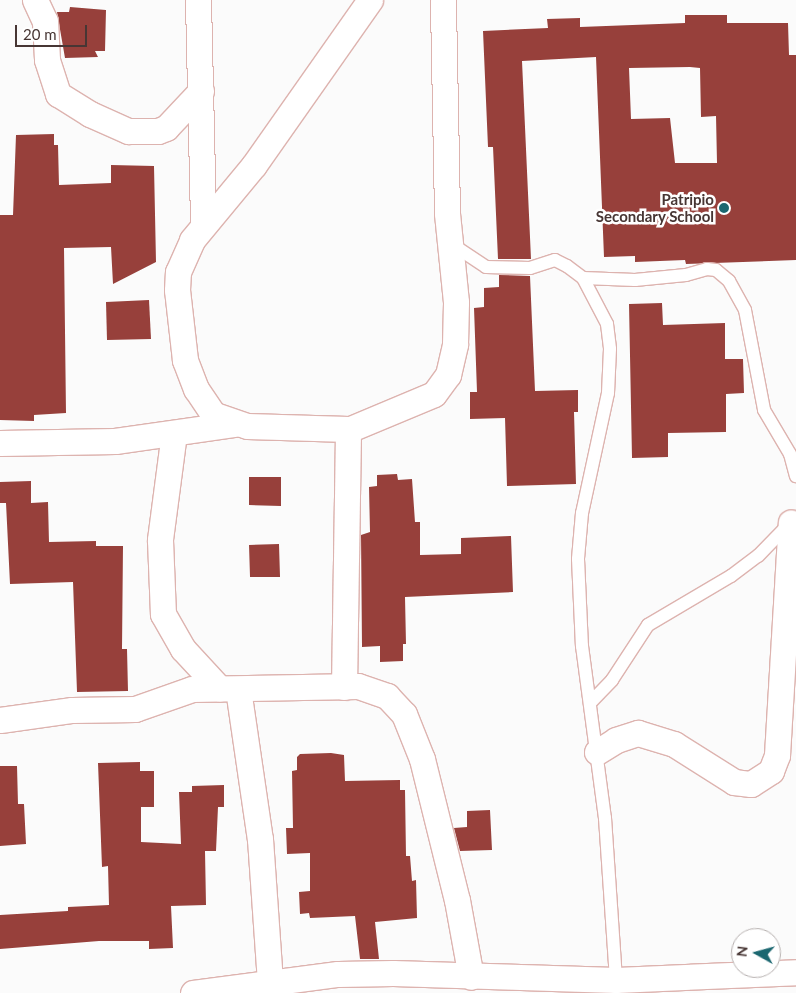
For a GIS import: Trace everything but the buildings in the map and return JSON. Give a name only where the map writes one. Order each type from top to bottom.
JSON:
[{"type":"street","points":[[35,0],[45,21],[47,60],[58,94],[107,123],[128,131],[162,130],[201,91]]},
{"type":"street","points":[[198,0],[203,225]]},
{"type":"street","points":[[235,424],[216,416],[202,400],[182,346],[176,300],[178,272],[188,246],[203,225],[254,165],[370,0]]},
{"type":"street","points":[[0,443],[106,442],[235,424],[348,429],[422,402],[434,394],[448,375],[457,326],[450,243],[442,68],[443,0]]},
{"type":"street","points":[[344,686],[345,468],[348,429]]},
{"type":"street","points":[[174,433],[160,540],[163,614],[183,649],[229,689],[260,840],[273,987]]},
{"type":"street","points":[[597,752],[616,740],[638,733],[674,744],[734,782],[751,784],[771,771],[777,755],[794,517]]},
{"type":"street","points":[[5,714],[135,709],[192,690],[344,686],[368,688],[387,696],[404,714],[414,736],[452,876],[471,977]]},
{"type":"street","points":[[193,993],[273,987],[394,973],[471,977],[507,986],[796,972]]},
{"type":"lane","points":[[450,243],[486,267],[530,268],[555,260],[583,278],[606,321],[610,349],[608,393],[582,513],[578,559],[582,646],[606,818],[616,980]]},
{"type":"lane","points":[[583,278],[635,280],[686,275],[707,269],[716,270],[729,282],[745,310],[764,410],[790,454],[796,476]]},
{"type":"lane","points":[[590,703],[612,680],[648,624],[742,568],[794,517]]},
{"type":"place","name":"Patripio Secondary School","points":[[724,208]]}]
